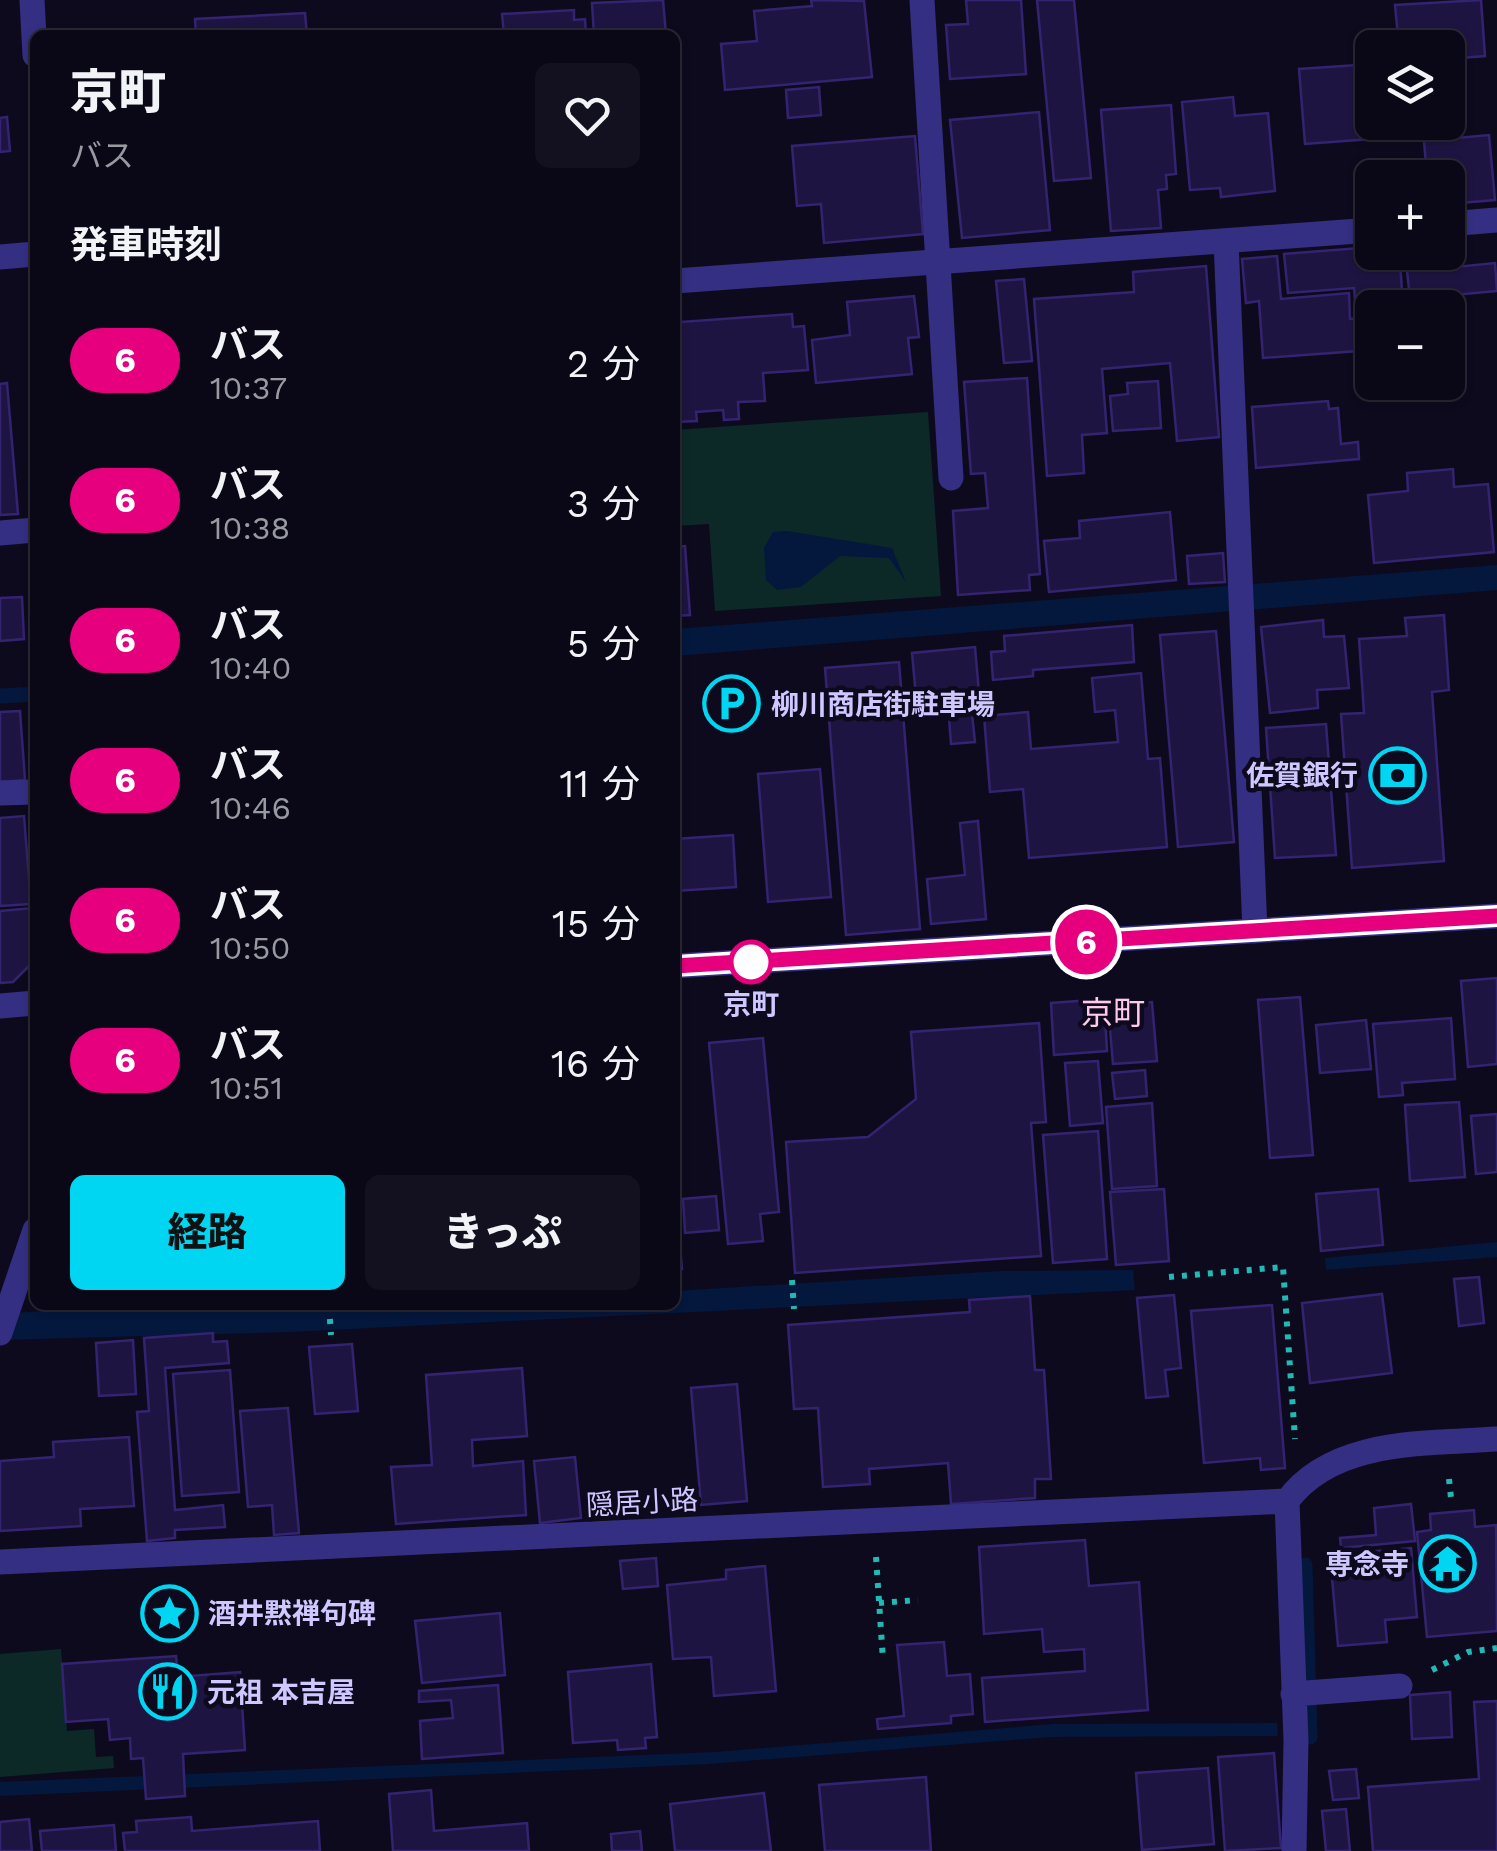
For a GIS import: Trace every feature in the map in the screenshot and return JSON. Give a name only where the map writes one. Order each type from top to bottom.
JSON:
[{"type":"street","points":[[32,0],[34,30]]},
{"type":"street","points":[[922,0],[941,262],[951,478]]},
{"type":"street","points":[[1465,223],[1497,220]]},
{"type":"street","points":[[680,281],[1355,231]]},
{"type":"street","points":[[1226,241],[1255,931]]},
{"type":"street","points":[[0,258],[30,255]]},
{"type":"street","points":[[0,533],[30,530]]},
{"type":"street","points":[[0,794],[30,792]]},
{"type":"street","points":[[680,966],[1497,916]]},
{"type":"street","points":[[0,1006],[30,1003]]},
{"type":"street","points":[[0,1333],[30,1244]]},
{"type":"street","points":[[1294,1851],[1295,1717],[1288,1501],[1303,1480],[1344,1455],[1497,1439]]},
{"type":"street","name":"隠居小路","points":[[0,1562],[1288,1501]]},
{"type":"street","points":[[1295,1717],[1323,1693],[1400,1686]]},
{"type":"path","points":[[1169,1276],[1283,1267],[1295,1444],[1303,1480]]},
{"type":"path","points":[[792,1280],[794,1308]]},
{"type":"path","points":[[330,1310],[331,1334]]},
{"type":"path","points":[[874,1520],[883,1660]]},
{"type":"path","points":[[879,1603],[918,1600]]},
{"type":"path","points":[[1400,1686],[1468,1652],[1497,1648]]},
{"type":"green space","points":[[928,412],[941,596],[715,611],[709,524],[680,526],[680,430]]},
{"type":"green space","points":[[61,1649],[67,1731],[94,1729],[96,1757],[113,1756],[114,1768],[0,1777],[0,1654]]},
{"type":"water","points":[[773,532],[892,548],[906,582],[889,558],[840,556],[801,587],[777,590],[766,580],[764,548]]},
{"type":"water","points":[[1497,565],[1497,590],[680,656],[680,629]]},
{"type":"water","points":[[1497,1242],[1497,1257],[1326,1270],[1325,1258]]},
{"type":"water","points":[[1133,1270],[1135,1290],[289,1332],[0,1340],[0,1314],[42,1311],[680,1310],[680,1291],[1002,1271]]},
{"type":"water","points":[[1277,1723],[1278,1736],[1050,1737],[708,1764],[0,1796],[0,1782],[716,1752],[1053,1724]]},
{"type":"building","points":[[663,0],[666,30],[594,30],[592,3]]},
{"type":"building","points":[[811,0],[864,1],[872,77],[725,90],[721,44],[757,41],[754,11],[812,6]]},
{"type":"building","points":[[966,0],[1021,0],[1026,74],[950,79],[946,25],[968,24]]},
{"type":"building","points":[[1037,0],[1074,0],[1091,178],[1054,181]]},
{"type":"building","points":[[1481,0],[1485,56],[1465,58],[1465,30],[1397,30],[1395,5]]},
{"type":"building","points":[[574,10],[574,20],[585,19],[586,30],[504,30],[502,14]]},
{"type":"building","points":[[305,13],[307,30],[196,30],[195,19]]},
{"type":"building","points":[[1355,65],[1355,140],[1358,140],[1305,144],[1299,69]]},
{"type":"building","points":[[819,87],[821,115],[788,118],[786,90]]},
{"type":"building","points":[[1233,97],[1235,116],[1268,113],[1275,191],[1221,197],[1220,188],[1190,190],[1182,102]]},
{"type":"building","points":[[1171,105],[1176,174],[1166,175],[1167,189],[1158,190],[1161,228],[1111,231],[1101,110]]},
{"type":"building","points":[[1039,112],[1050,230],[962,238],[950,120]]},
{"type":"building","points":[[7,117],[10,151],[0,152],[0,118]]},
{"type":"building","points":[[1489,135],[1495,200],[1465,203],[1465,160],[1426,160],[1424,141]]},
{"type":"building","points":[[915,136],[923,234],[824,243],[821,204],[797,206],[792,146]]},
{"type":"building","points":[[1355,248],[1355,270],[1401,270],[1402,290],[1355,290],[1355,300],[1354,288],[1288,293],[1284,254]]},
{"type":"building","points":[[1277,256],[1281,299],[1349,293],[1350,319],[1355,319],[1355,351],[1263,358],[1259,301],[1246,303],[1242,259]]},
{"type":"building","points":[[1495,263],[1497,291],[1465,294],[1465,290],[1409,290],[1407,270],[1465,270],[1465,266]]},
{"type":"building","points":[[1206,266],[1219,437],[1177,441],[1170,363],[1102,369],[1107,433],[1082,435],[1084,473],[1047,476],[1034,299],[1134,292],[1133,272]]},
{"type":"building","points":[[1024,279],[1032,361],[1004,363],[996,281]]},
{"type":"building","points":[[914,296],[919,337],[908,338],[912,374],[816,383],[812,340],[850,335],[847,302]]},
{"type":"building","points":[[680,314],[681,322],[792,314],[793,327],[804,326],[808,370],[763,373],[765,401],[738,402],[739,419],[724,420],[723,410],[696,412],[697,421],[680,422]]},
{"type":"building","points":[[1027,378],[1040,574],[1029,575],[1030,590],[958,595],[953,511],[988,508],[985,473],[971,474],[964,382]]},
{"type":"building","points":[[1158,381],[1161,428],[1113,431],[1110,396],[1128,394],[1127,383]]},
{"type":"building","points":[[7,383],[18,514],[0,515],[0,384]]},
{"type":"building","points":[[1328,401],[1329,409],[1338,408],[1341,444],[1358,442],[1359,459],[1256,468],[1252,407]]},
{"type":"building","points":[[1453,469],[1454,487],[1488,484],[1494,552],[1374,563],[1368,495],[1408,491],[1407,473]]},
{"type":"building","points":[[1170,512],[1176,580],[1049,592],[1044,541],[1080,538],[1079,521]]},
{"type":"building","points":[[680,546],[685,546],[690,615],[680,616]]},
{"type":"building","points":[[1223,553],[1225,582],[1189,584],[1187,556]]},
{"type":"building","points":[[22,597],[24,639],[0,641],[0,598]]},
{"type":"building","points":[[1444,615],[1449,690],[1432,692],[1444,861],[1352,868],[1341,714],[1364,713],[1359,639],[1407,636],[1405,618]]},
{"type":"building","points":[[1323,620],[1324,637],[1344,636],[1349,688],[1317,690],[1318,708],[1270,713],[1261,627]]},
{"type":"building","points":[[1132,625],[1134,662],[1033,670],[1033,676],[993,680],[991,652],[1005,651],[1004,636]]},
{"type":"building","points":[[1216,631],[1234,842],[1178,847],[1160,635]]},
{"type":"building","points":[[975,647],[980,704],[971,704],[975,742],[951,744],[948,705],[917,708],[912,653]]},
{"type":"building","points":[[899,662],[920,929],[846,935],[825,668]]},
{"type":"building","points":[[1141,673],[1148,759],[1160,758],[1167,847],[1029,858],[1023,789],[990,792],[984,716],[1028,712],[1031,749],[1118,742],[1115,710],[1095,712],[1092,678]]},
{"type":"building","points":[[20,711],[25,780],[0,782],[0,712]]},
{"type":"building","points":[[1326,724],[1336,855],[1275,858],[1266,728]]},
{"type":"building","points":[[820,769],[831,897],[768,902],[758,774]]},
{"type":"building","points":[[24,816],[30,904],[0,906],[0,818]]},
{"type":"building","points":[[978,821],[986,919],[931,924],[927,879],[965,875],[960,823]]},
{"type":"building","points":[[733,835],[736,887],[680,891],[680,839]]},
{"type":"building","points":[[30,908],[30,965],[13,982],[0,983],[0,911]]},
{"type":"building","points":[[1497,978],[1497,1064],[1468,1067],[1461,981]]},
{"type":"building","points":[[1300,997],[1313,1155],[1270,1158],[1258,1000]]},
{"type":"building","points":[[1104,999],[1107,1051],[1054,1055],[1051,1003]]},
{"type":"building","points":[[1152,1002],[1157,1061],[1113,1064],[1108,1006]]},
{"type":"building","points":[[1451,1018],[1455,1079],[1402,1083],[1403,1095],[1379,1097],[1373,1024]]},
{"type":"building","points":[[1366,1020],[1371,1069],[1320,1073],[1316,1025]]},
{"type":"building","points":[[1039,1023],[1046,1122],[1031,1123],[1041,1256],[795,1273],[786,1142],[868,1137],[916,1099],[911,1032]]},
{"type":"building","points":[[763,1038],[779,1212],[760,1214],[763,1241],[728,1244],[709,1043]]},
{"type":"building","points":[[1098,1061],[1103,1123],[1070,1126],[1065,1063]]},
{"type":"building","points":[[1145,1070],[1147,1096],[1115,1099],[1112,1073]]},
{"type":"building","points":[[1459,1102],[1465,1177],[1410,1181],[1405,1105]]},
{"type":"building","points":[[1152,1103],[1157,1186],[1112,1189],[1106,1107]]},
{"type":"building","points":[[1497,1114],[1497,1172],[1476,1174],[1471,1116]]},
{"type":"building","points":[[1098,1131],[1107,1259],[1053,1263],[1043,1135]]},
{"type":"building","points":[[1164,1189],[1169,1261],[1116,1265],[1110,1192]]},
{"type":"building","points":[[1378,1189],[1383,1245],[1321,1251],[1316,1194]]},
{"type":"building","points":[[716,1196],[719,1230],[685,1233],[683,1199]]},
{"type":"building","points":[[1479,1277],[1484,1323],[1459,1326],[1454,1279]]},
{"type":"building","points":[[1382,1294],[1392,1373],[1310,1383],[1302,1303]]},
{"type":"building","points":[[1174,1295],[1181,1368],[1165,1370],[1168,1396],[1146,1398],[1137,1298]]},
{"type":"building","points":[[1030,1296],[1035,1370],[1044,1370],[1051,1479],[1035,1479],[1035,1498],[951,1504],[948,1463],[869,1469],[870,1484],[823,1487],[818,1408],[794,1409],[788,1325],[970,1312],[969,1300]]},
{"type":"building","points":[[1272,1305],[1285,1468],[1261,1470],[1260,1458],[1204,1463],[1191,1311]]},
{"type":"building","points":[[213,1333],[213,1342],[227,1341],[229,1363],[165,1368],[175,1510],[223,1505],[225,1527],[175,1530],[175,1538],[147,1541],[137,1412],[149,1411],[144,1338]]},
{"type":"building","points":[[133,1340],[136,1394],[99,1396],[96,1343]]},
{"type":"building","points":[[352,1344],[358,1411],[315,1414],[309,1347]]},
{"type":"building","points":[[522,1368],[527,1436],[472,1440],[473,1466],[523,1461],[526,1515],[396,1524],[391,1467],[432,1465],[426,1375]]},
{"type":"building","points":[[230,1370],[239,1492],[182,1496],[173,1374]]},
{"type":"building","points":[[737,1384],[747,1501],[701,1505],[691,1388]]},
{"type":"building","points":[[288,1408],[299,1533],[274,1535],[272,1505],[248,1507],[240,1411]]},
{"type":"building","points":[[129,1437],[134,1506],[80,1509],[81,1526],[0,1531],[0,1461],[54,1457],[53,1442]]},
{"type":"building","points":[[575,1457],[581,1518],[540,1523],[534,1461]]},
{"type":"building","points":[[1411,1504],[1415,1541],[1341,1548],[1340,1538],[1376,1535],[1374,1508]]},
{"type":"building","points":[[1474,1510],[1475,1527],[1496,1525],[1497,1631],[1427,1637],[1417,1532],[1431,1530],[1430,1514]]},
{"type":"building","points":[[1085,1540],[1089,1586],[1139,1582],[1148,1710],[985,1722],[982,1678],[1085,1671],[1084,1649],[1044,1652],[1042,1629],[984,1634],[979,1547]]},
{"type":"building","points":[[1411,1548],[1417,1617],[1385,1620],[1387,1642],[1338,1646],[1330,1555]]},
{"type":"building","points":[[656,1558],[658,1586],[623,1589],[620,1561]]},
{"type":"building","points":[[765,1566],[776,1691],[714,1696],[711,1657],[673,1659],[667,1585],[726,1579],[726,1570]]},
{"type":"building","points":[[500,1613],[505,1675],[422,1683],[415,1621]]},
{"type":"building","points":[[944,1642],[947,1676],[970,1674],[973,1714],[951,1716],[951,1723],[878,1729],[877,1719],[904,1716],[897,1645]]},
{"type":"building","points":[[176,1656],[178,1677],[240,1672],[245,1750],[183,1754],[185,1796],[146,1799],[143,1758],[131,1759],[130,1738],[110,1740],[108,1719],[66,1722],[62,1664]]},
{"type":"building","points":[[651,1664],[657,1737],[645,1738],[646,1748],[618,1750],[617,1740],[573,1743],[568,1672]]},
{"type":"building","points":[[498,1685],[503,1753],[422,1759],[420,1721],[453,1718],[451,1700],[419,1702],[419,1691]]},
{"type":"building","points":[[1450,1692],[1452,1737],[1412,1739],[1410,1695]]},
{"type":"building","points":[[1497,1701],[1497,1851],[1373,1851],[1368,1787],[1479,1779],[1474,1702]]},
{"type":"building","points":[[1274,1753],[1281,1848],[1225,1851],[1218,1757]]},
{"type":"building","points":[[1208,1768],[1214,1844],[1142,1850],[1136,1773]]},
{"type":"building","points":[[1356,1769],[1359,1798],[1333,1800],[1329,1771]]},
{"type":"building","points":[[926,1777],[931,1851],[825,1851],[819,1785]]},
{"type":"building","points":[[431,1790],[434,1831],[527,1823],[529,1851],[393,1851],[389,1794]]},
{"type":"building","points":[[764,1793],[771,1851],[675,1851],[670,1804]]},
{"type":"building","points":[[1346,1809],[1350,1851],[1326,1851],[1322,1811]]},
{"type":"building","points":[[191,1817],[192,1831],[318,1821],[320,1851],[125,1851],[123,1833],[137,1832],[136,1821]]},
{"type":"building","points":[[29,1819],[32,1851],[0,1851],[0,1822]]},
{"type":"building","points":[[114,1825],[116,1851],[42,1851],[40,1831]]},
{"type":"building","points":[[640,1831],[642,1851],[612,1851],[611,1834]]},
{"type":"waterway","points":[[0,696],[30,694]]},
{"type":"waterway","points":[[1305,1565],[1310,1737]]},
{"type":"bus line","name":"6","points":[[680,966],[1497,916]]},
{"type":"place","name":"柳川商店街駐車場","points":[[732,704]]},
{"type":"place","name":"佐賀銀行","points":[[1397,775]]},
{"type":"place","name":"京町","points":[[751,962]]},
{"type":"place","name":"専念寺","points":[[1448,1564]]},
{"type":"place","name":"酒井黙禅句碑","points":[[169,1613]]},
{"type":"place","name":"元祖 本吉屋","points":[[168,1692]]},
{"type":"district","name":"京町","points":[[1113,1013]]}]
